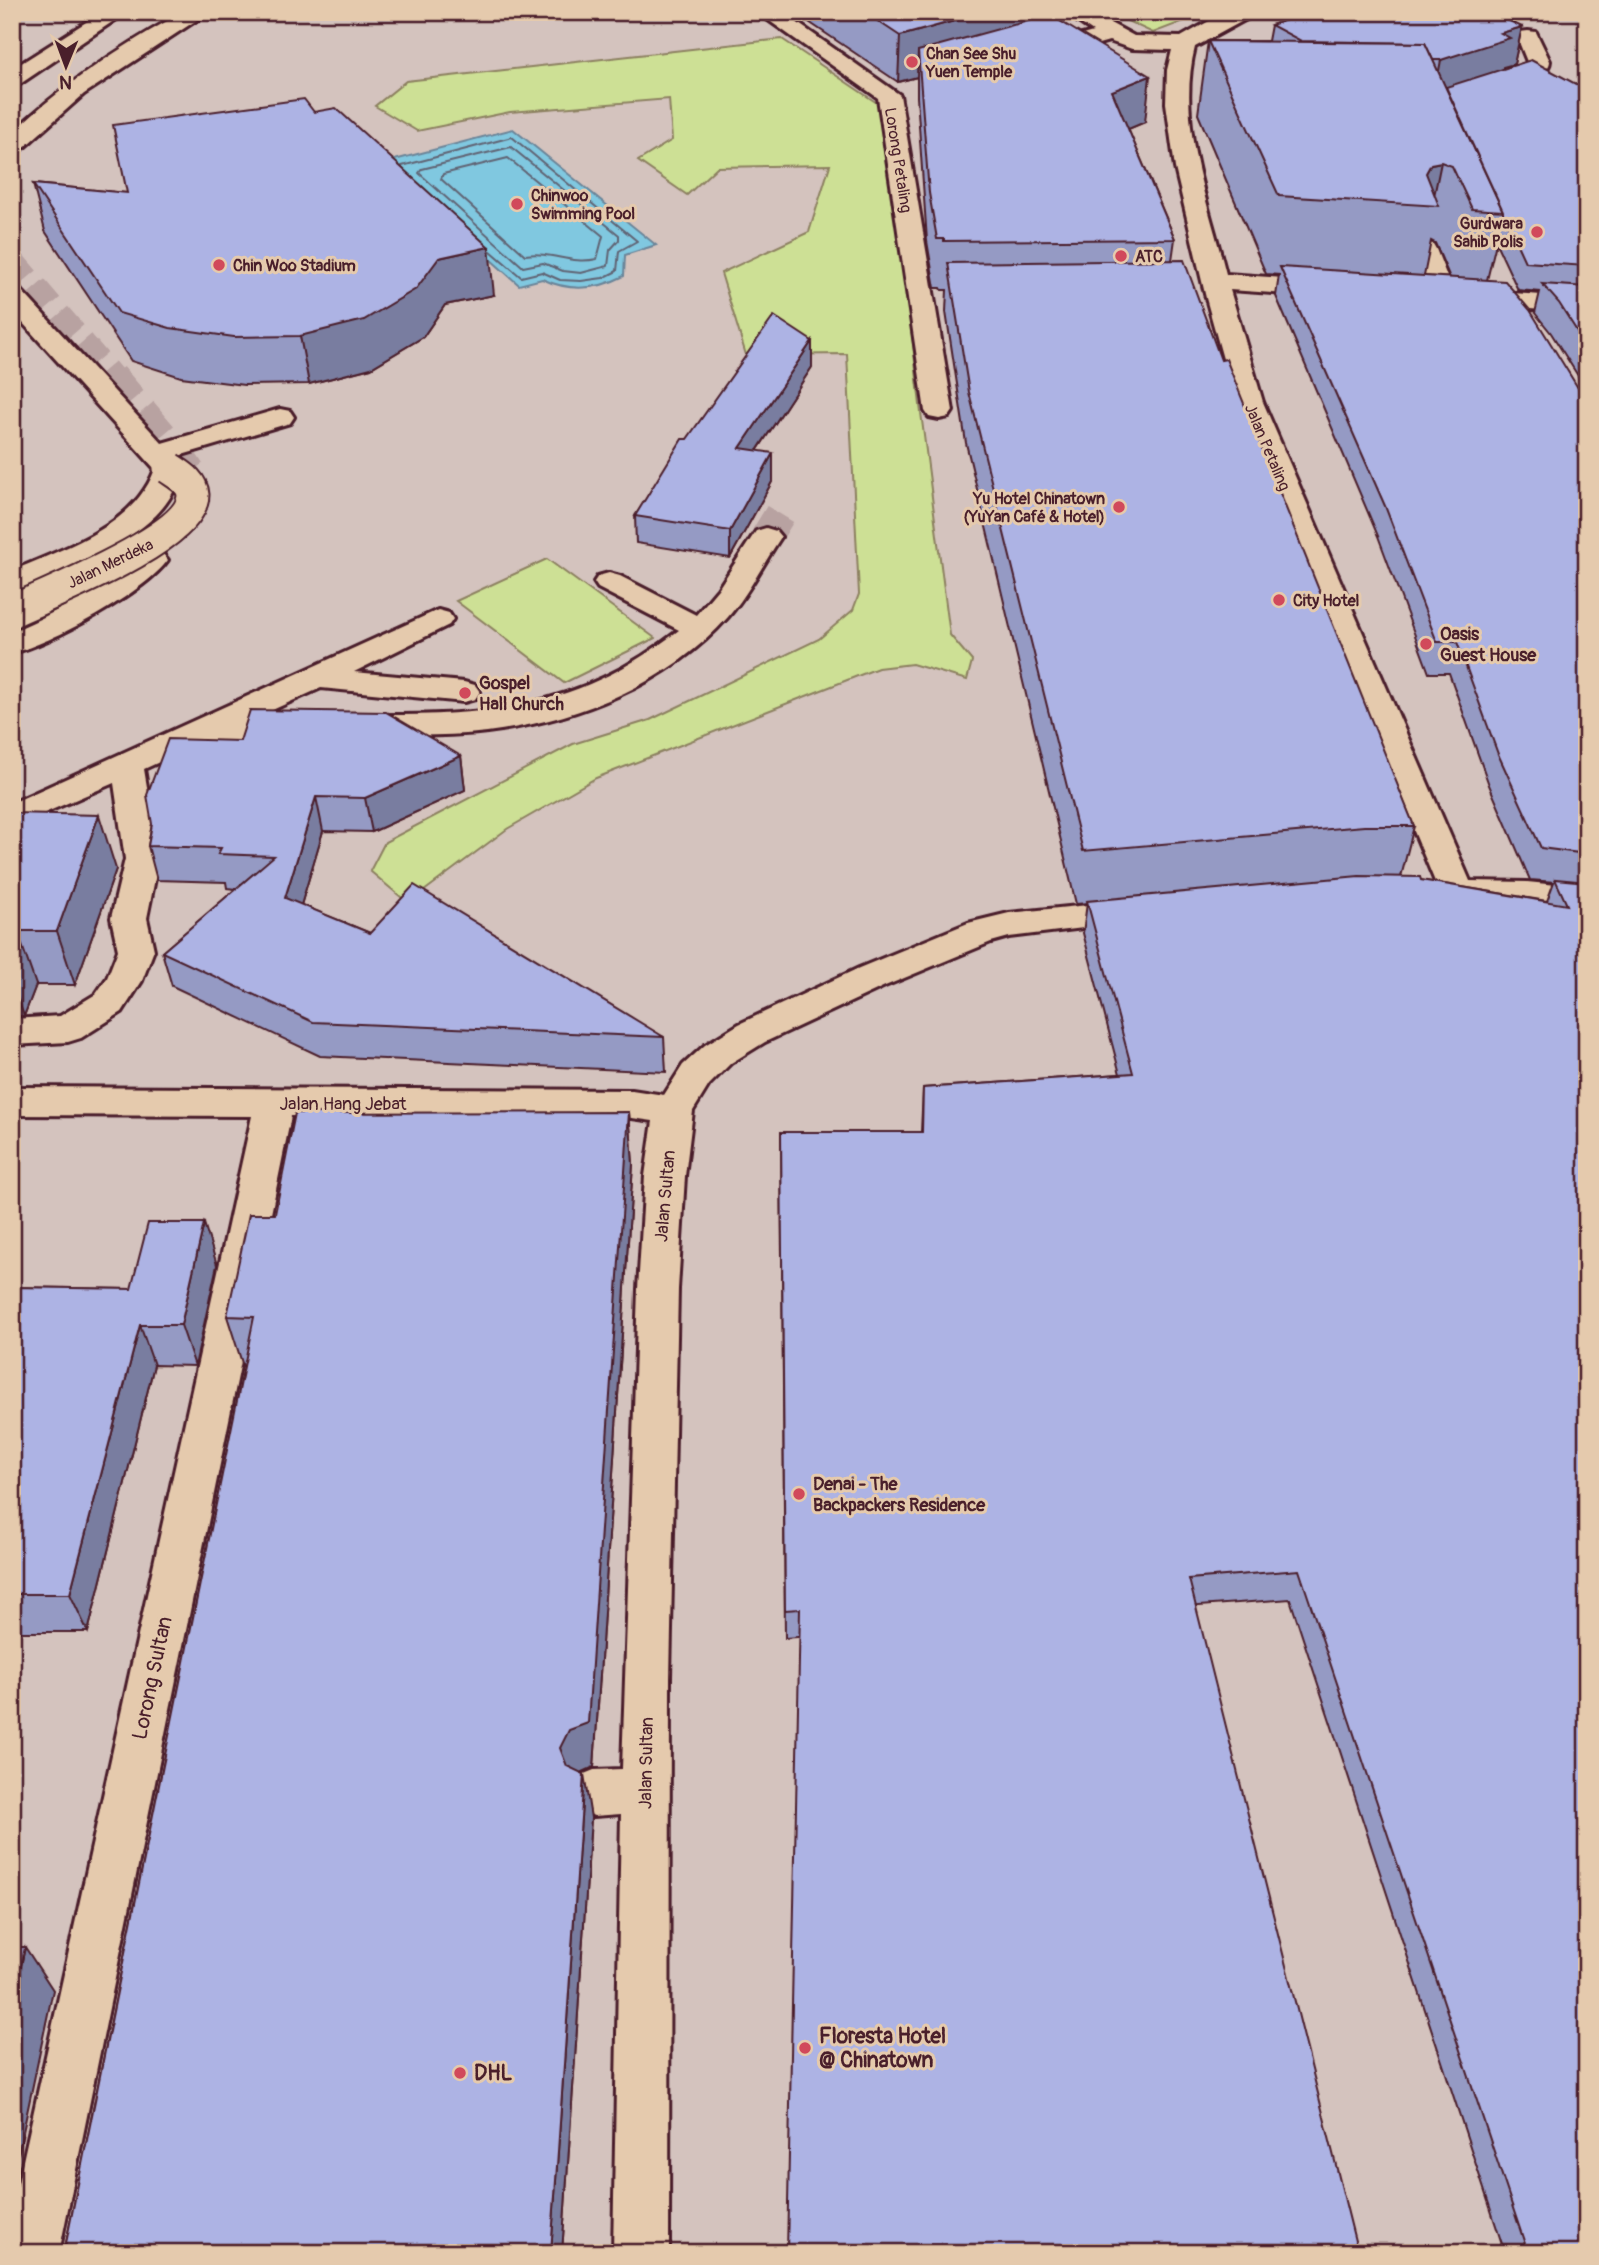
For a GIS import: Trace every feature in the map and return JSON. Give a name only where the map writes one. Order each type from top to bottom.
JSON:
[{"type":"street","points":[[12,55],[79,12]]},
{"type":"street","points":[[12,79],[117,12]]},
{"type":"street","points":[[60,76],[159,12]]},
{"type":"street","points":[[12,146],[68,97],[165,30],[199,12]]},
{"type":"street","points":[[766,12],[889,95]]},
{"type":"street","points":[[1074,12],[1111,33],[1132,41],[1185,44],[1242,12]]},
{"type":"street","points":[[1018,60],[1111,33]]},
{"type":"street","points":[[1472,95],[1508,84],[1535,70],[1539,61],[1528,37]]},
{"type":"street","name":"Jalan Petaling","points":[[1185,44],[1178,69],[1186,103],[1187,168],[1209,292],[1249,402],[1457,892]]},
{"type":"street","name":"Lorong Petaling","points":[[915,88],[889,95],[939,411]]},
{"type":"street","points":[[1416,249],[1427,296],[1587,306]]},
{"type":"street","points":[[1492,271],[1507,301],[1529,325]]},
{"type":"street","points":[[1209,292],[1358,291]]},
{"type":"street","name":"Jalan Merdeka","points":[[12,295],[162,461],[186,479],[193,492],[190,508],[180,522],[159,539],[12,611]]},
{"type":"street","points":[[920,301],[948,300]]},
{"type":"street","points":[[162,461],[280,417]]},
{"type":"street","name":"Jalan Merdeka","points":[[12,582],[127,525],[146,510],[167,481],[162,461]]},
{"type":"street","points":[[187,737],[300,725],[424,727],[489,722],[557,708],[626,679],[679,646],[700,629],[718,611],[766,537]]},
{"type":"street","points":[[12,644],[86,610],[129,582],[153,560]]},
{"type":"street","points":[[609,582],[700,629]]},
{"type":"street","points":[[12,816],[317,678],[438,619]]},
{"type":"street","points":[[317,678],[464,692]]},
{"type":"street","points":[[12,1032],[68,1029],[109,1003],[124,981],[136,950],[129,918],[142,859],[127,763]]},
{"type":"street","points":[[1416,892],[1527,894],[1587,900]]},
{"type":"street","name":"Jalan Sultan","points":[[641,2253],[646,1790],[658,1289],[665,1176],[674,1110],[696,1075],[718,1054],[752,1033],[872,977],[969,937],[1009,925],[1177,908]]},
{"type":"street","name":"Jalan Hang Jebat","points":[[12,1101],[632,1104],[674,1110]]},
{"type":"street","name":"Lorong Sultan","points":[[31,2253],[274,1104]]},
{"type":"street","points":[[594,1793],[646,1790]]},
{"type":"green space","points":[[1108,12],[1189,12],[1192,18],[1153,33]]},
{"type":"green space","points":[[782,39],[886,109],[950,635],[972,661],[967,680],[912,664],[878,668],[596,778],[507,829],[408,903],[370,871],[385,842],[573,744],[650,720],[819,639],[853,610],[859,594],[847,354],[746,355],[721,273],[809,232],[830,165],[717,167],[687,195],[638,161],[672,140],[669,99],[510,112],[417,131],[375,106],[406,81]]},
{"type":"green space","points":[[547,559],[655,638],[564,683],[456,601]]},
{"type":"water","name":"Chinwoo Swimming Pool","points":[[513,129],[656,245],[625,255],[624,276],[594,287],[583,288],[563,286],[542,279],[519,285],[383,163]]},
{"type":"building","points":[[864,12],[987,12],[900,36]]},
{"type":"building","points":[[1286,12],[1491,12],[1522,27],[1501,33],[1510,38],[1441,60],[1433,60],[1425,43],[1301,41],[1271,25],[1296,17]]},
{"type":"building","points":[[1050,15],[1150,76],[1112,91],[1175,239],[937,239],[929,193],[918,51]]},
{"type":"building","points":[[1208,41],[1425,43],[1503,211],[1472,209],[1452,166],[1441,162],[1431,164],[1426,173],[1439,206],[1279,196]]},
{"type":"building","name":"Gurdwara Sahib Polis","points":[[1531,60],[1587,90],[1587,266],[1525,262],[1446,87]]},
{"type":"building","points":[[304,99],[314,112],[336,108],[489,247],[439,258],[416,289],[364,320],[300,336],[234,337],[170,328],[119,313],[33,184],[127,193],[113,125]]},
{"type":"building","points":[[1184,260],[1221,360],[1226,359],[1414,826],[1364,826],[1083,851],[969,392],[948,263]]},
{"type":"building","points":[[1280,267],[1505,281],[1530,310],[1583,396],[1587,396],[1587,854],[1541,848],[1498,754],[1457,642],[1437,642],[1385,506]]},
{"type":"building","points":[[1542,284],[1587,287],[1587,347],[1559,303]]},
{"type":"building","points":[[774,316],[812,341],[740,448],[773,453],[730,531],[635,516],[682,439],[687,439]]},
{"type":"building","points":[[250,710],[386,712],[461,756],[365,798],[316,797],[285,898],[370,933],[414,885],[664,1037],[313,1022],[162,952],[274,856],[218,854],[221,848],[148,846],[152,824],[147,795],[168,739],[240,741]]},
{"type":"building","points":[[12,813],[99,815],[57,931],[17,931],[12,943]]},
{"type":"building","points":[[1359,876],[1420,877],[1421,880],[1567,905],[1555,879],[1587,882],[1587,2253],[1528,2253],[1299,1570],[1189,1579],[1358,2253],[787,2253],[800,1609],[785,1610],[781,1132],[922,1132],[923,1088],[1133,1073],[1087,901]]},
{"type":"building","points":[[629,1112],[588,1723],[569,1730],[560,1748],[567,1766],[584,1774],[551,2253],[64,2253],[254,1317],[227,1316],[249,1214],[275,1214],[295,1113]]},
{"type":"building","points":[[148,1223],[204,1223],[181,1325],[140,1325],[70,1594],[12,1594],[12,1287],[131,1289]]},
{"type":"building","points":[[12,1947],[25,1947],[12,2007]]},
{"type":"tunnel","points":[[12,260],[114,379]]},
{"type":"tunnel","points":[[112,377],[178,454],[191,474],[189,507]]},
{"type":"tunnel","points":[[766,537],[780,514]]},
{"type":"place","name":"Chan See Shu Yuen Temple","points":[[912,62]]},
{"type":"place","name":"Chinwoo Swimming Pool","points":[[517,204]]},
{"type":"place","name":"Gurdwara Sahib Polis","points":[[1537,232]]},
{"type":"place","name":"ATC","points":[[1121,256]]},
{"type":"place","name":"Chin Woo Stadium","points":[[219,265]]},
{"type":"place","name":"Yu Hotel Chinatown (YuYan Café & Hotel)","points":[[1119,507]]},
{"type":"place","name":"City Hotel","points":[[1279,600]]},
{"type":"place","name":"Oasis Guest House","points":[[1426,644]]},
{"type":"place","name":"Gospel Hall Church","points":[[465,693]]},
{"type":"place","name":"Denai - The Backpackers Residence","points":[[799,1494]]},
{"type":"place","name":"Floresta Hotel @ Chinatown","points":[[805,2048]]},
{"type":"place","name":"DHL","points":[[460,2073]]}]
